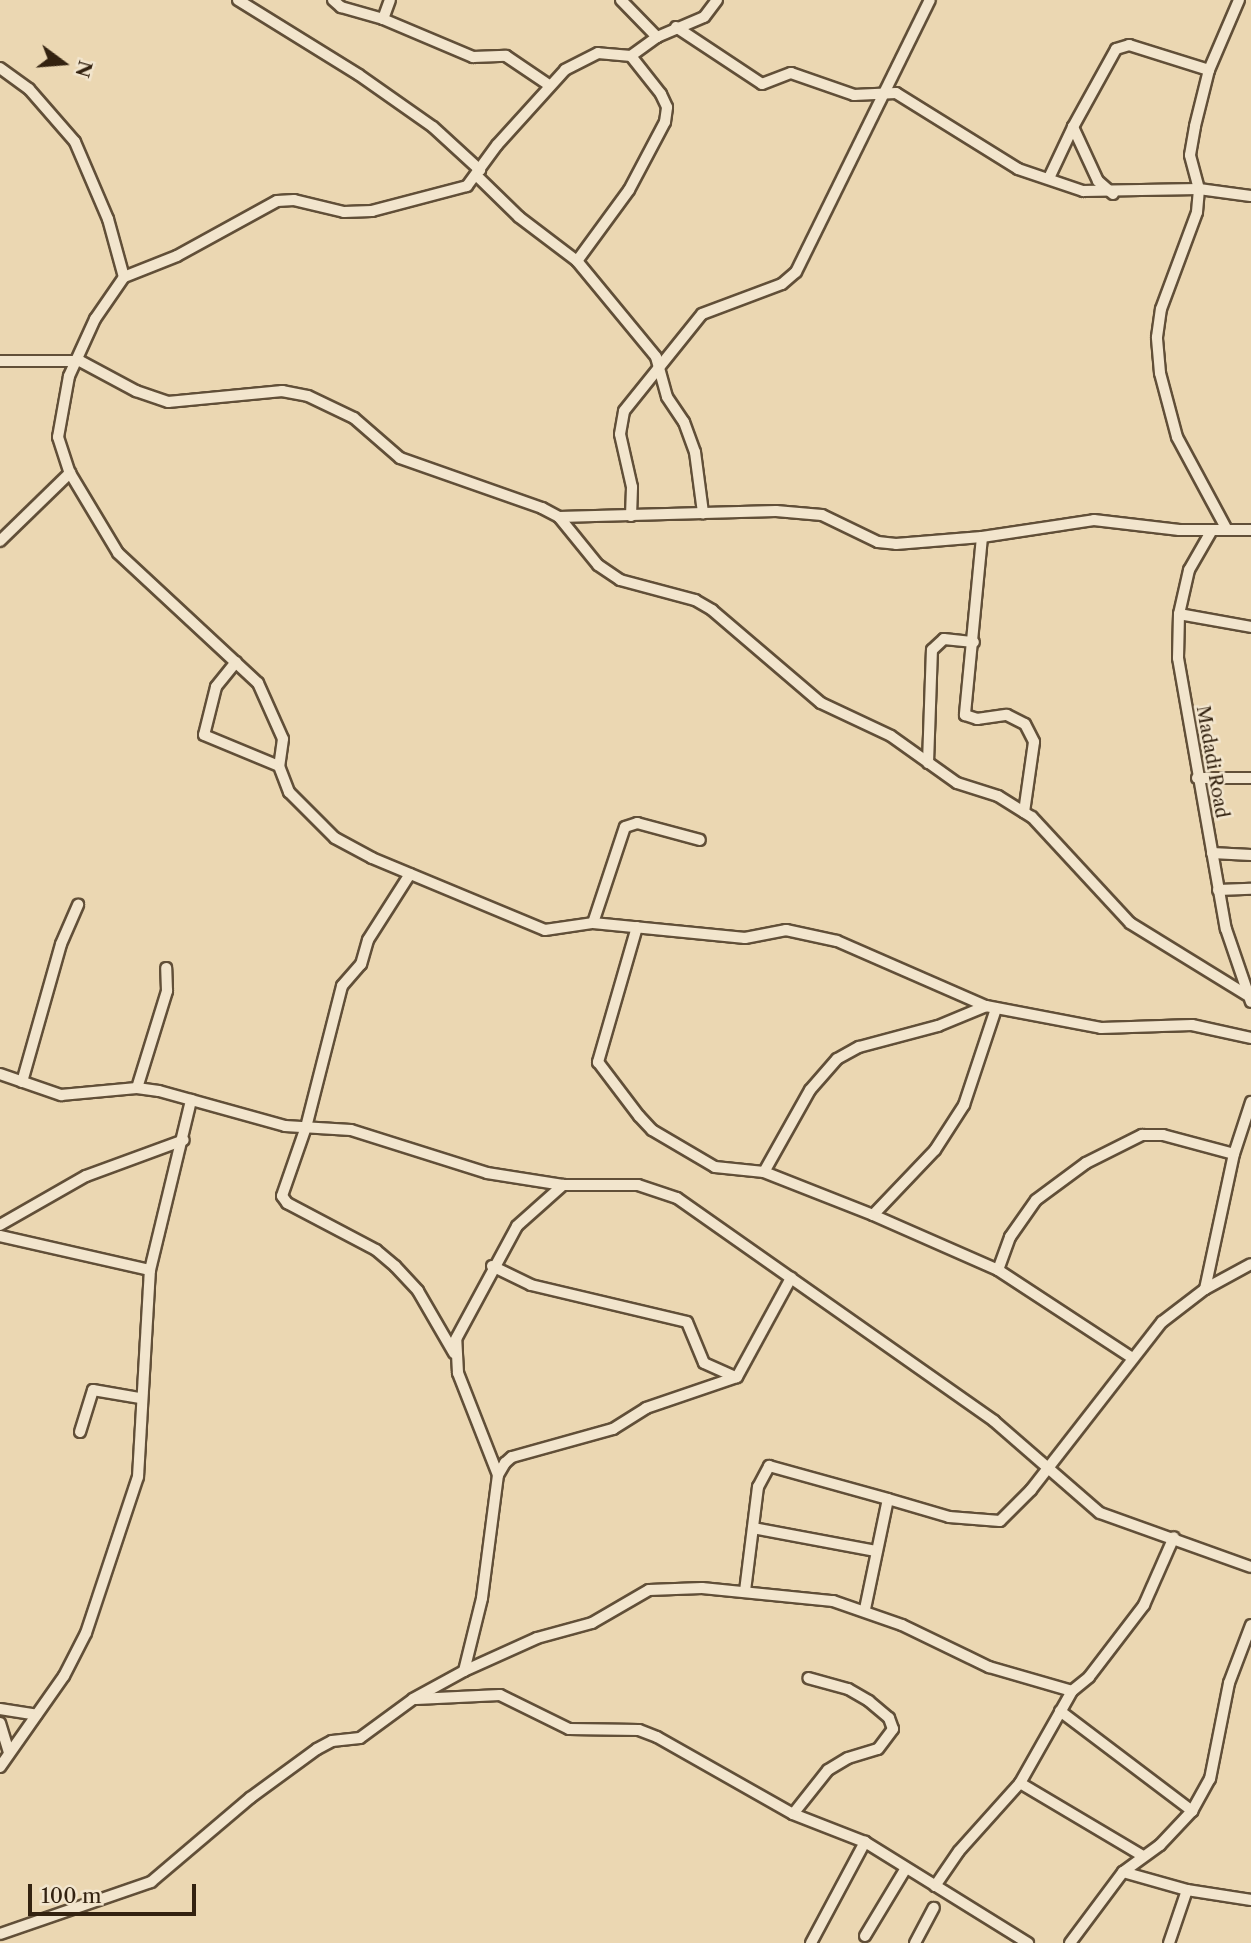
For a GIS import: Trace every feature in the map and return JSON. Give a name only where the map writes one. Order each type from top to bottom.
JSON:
[{"type":"street","points":[[238,0],[359,75],[433,127],[519,217],[577,261],[662,367],[667,397],[684,422],[695,453],[703,513]]},
{"type":"street","points":[[333,0],[341,7],[383,19],[473,57],[506,56],[548,85]]},
{"type":"street","points":[[383,19],[390,0]]},
{"type":"street","points":[[621,0],[657,37]]},
{"type":"street","points":[[717,0],[704,17],[657,37],[631,56],[598,53],[585,56],[548,85],[467,186],[372,211],[344,212],[294,200],[276,201],[177,256],[124,277],[95,319],[80,361],[69,376],[58,421],[58,437],[71,473],[118,553],[258,683],[283,739],[279,766],[289,792],[335,838],[410,874],[545,930],[593,923],[745,939],[786,930],[837,940],[991,1008],[1101,1028],[1192,1025],[1251,1038]]},
{"type":"street","points":[[631,516],[622,419],[681,344],[685,331],[702,314],[782,284],[796,272],[930,0]]},
{"type":"street","points":[[1226,528],[1177,437],[1160,373],[1161,309],[1191,235],[1199,189],[1190,155],[1209,70],[1239,0]]},
{"type":"street","points":[[677,27],[762,84],[791,73],[854,95],[896,93],[918,103],[1018,169],[1083,191],[1113,194],[1199,189],[1251,196]]},
{"type":"street","points":[[1049,178],[1073,127],[1121,46],[1209,70]]},
{"type":"street","points":[[577,261],[629,190],[664,122],[667,107],[661,94],[631,56]]},
{"type":"street","points":[[0,68],[29,89],[75,142],[108,219],[124,277]]},
{"type":"street","points":[[1073,127],[1097,181],[1113,194]]},
{"type":"street","points":[[0,361],[80,361],[136,391],[167,402],[241,398],[282,391],[308,396],[354,418],[400,458],[510,494],[559,517],[598,565],[620,580],[695,600],[712,610],[821,703],[891,736],[957,783],[998,796],[1024,812],[1130,923],[1249,999]]},
{"type":"street","points":[[0,541],[71,473]]},
{"type":"street","points":[[559,517],[776,511],[822,516],[878,542],[896,544],[982,537],[1094,520],[1212,530],[1251,530]]},
{"type":"street","name":"Madadi Road","points":[[1212,530],[1189,570],[1179,614],[1178,658],[1218,890],[1249,999]]},
{"type":"street","points":[[982,537],[965,715],[1007,715],[1025,723],[1034,742],[1024,812]]},
{"type":"street","points":[[1179,614],[1251,627]]},
{"type":"street","points":[[928,763],[932,650],[944,639],[974,642]]},
{"type":"street","points":[[236,662],[216,687],[204,735],[279,766]]},
{"type":"street","points":[[1197,778],[1251,778]]},
{"type":"street","points":[[593,923],[625,827],[637,823],[700,840]]},
{"type":"street","points":[[1212,853],[1251,855]]},
{"type":"street","points":[[410,874],[368,940],[361,964],[342,986],[306,1127],[282,1195],[287,1203],[376,1250],[395,1266],[418,1292],[454,1353],[498,1475],[482,1598],[464,1671]]},
{"type":"street","points":[[1218,890],[1251,889]]},
{"type":"street","points":[[22,1082],[61,944],[78,905]]},
{"type":"street","points":[[636,927],[598,1062],[653,1130],[715,1167],[764,1172],[873,1214],[998,1270],[1131,1357]]},
{"type":"street","points":[[137,1088],[167,991],[166,968]]},
{"type":"street","points":[[764,1172],[810,1090],[837,1059],[859,1046],[938,1026],[991,1008]]},
{"type":"street","points":[[873,1214],[935,1150],[964,1105],[991,1008]]},
{"type":"street","points":[[0,1074],[61,1095],[137,1088],[285,1126],[351,1130],[487,1173],[563,1185],[638,1185],[677,1198],[994,1421],[1100,1513],[1174,1537],[1251,1567]]},
{"type":"street","points":[[0,1767],[37,1715],[86,1633],[138,1477],[142,1447],[140,1398],[150,1270],[184,1140],[191,1100]]},
{"type":"street","points":[[1205,1289],[1234,1154],[1247,1127],[1251,1102]]},
{"type":"street","points":[[998,1270],[1010,1237],[1037,1200],[1086,1163],[1142,1135],[1163,1135],[1234,1154]]},
{"type":"street","points":[[0,1225],[86,1176],[184,1140]]},
{"type":"street","points":[[454,1353],[460,1329],[492,1266],[517,1226],[563,1185]]},
{"type":"street","points":[[0,1236],[150,1270]]},
{"type":"street","points":[[745,1591],[758,1487],[769,1465],[949,1517],[1000,1521],[1049,1467],[1131,1357],[1162,1322],[1205,1289],[1251,1264]]},
{"type":"street","points":[[492,1266],[531,1285],[687,1322],[704,1363],[737,1377]]},
{"type":"street","points":[[498,1475],[512,1457],[591,1437],[646,1408],[737,1377],[791,1278]]},
{"type":"street","points":[[80,1432],[93,1390],[140,1398]]},
{"type":"street","points":[[865,1609],[888,1499]]},
{"type":"street","points":[[753,1528],[876,1552]]},
{"type":"street","points":[[935,1886],[959,1850],[1020,1783],[1072,1691],[1089,1677],[1144,1605],[1174,1537]]},
{"type":"street","points":[[0,1934],[41,1923],[101,1895],[150,1882],[250,1798],[317,1749],[332,1741],[360,1738],[413,1699],[464,1671],[537,1638],[592,1623],[649,1590],[745,1591],[834,1601],[865,1609],[989,1667],[1072,1691]]},
{"type":"street","points":[[1070,1943],[1122,1872],[1192,1811],[1216,1764],[1221,1712],[1251,1625]]},
{"type":"street","points":[[793,1814],[828,1770],[848,1758],[878,1749],[893,1730],[889,1718],[869,1701],[848,1689],[808,1678]]},
{"type":"street","points":[[413,1699],[492,1694],[569,1729],[639,1730],[793,1814],[865,1842],[1028,1943]]},
{"type":"street","points":[[0,1709],[37,1715]]},
{"type":"street","points":[[1060,1711],[1192,1811]]},
{"type":"street","points":[[0,1723],[9,1752]]},
{"type":"street","points":[[1020,1783],[1143,1856]]},
{"type":"street","points":[[811,1943],[865,1842]]},
{"type":"street","points":[[865,1936],[906,1868]]},
{"type":"street","points":[[1122,1872],[1187,1890],[1251,1900]]},
{"type":"street","points":[[1169,1943],[1187,1890]]},
{"type":"street","points":[[915,1943],[934,1908]]}]
